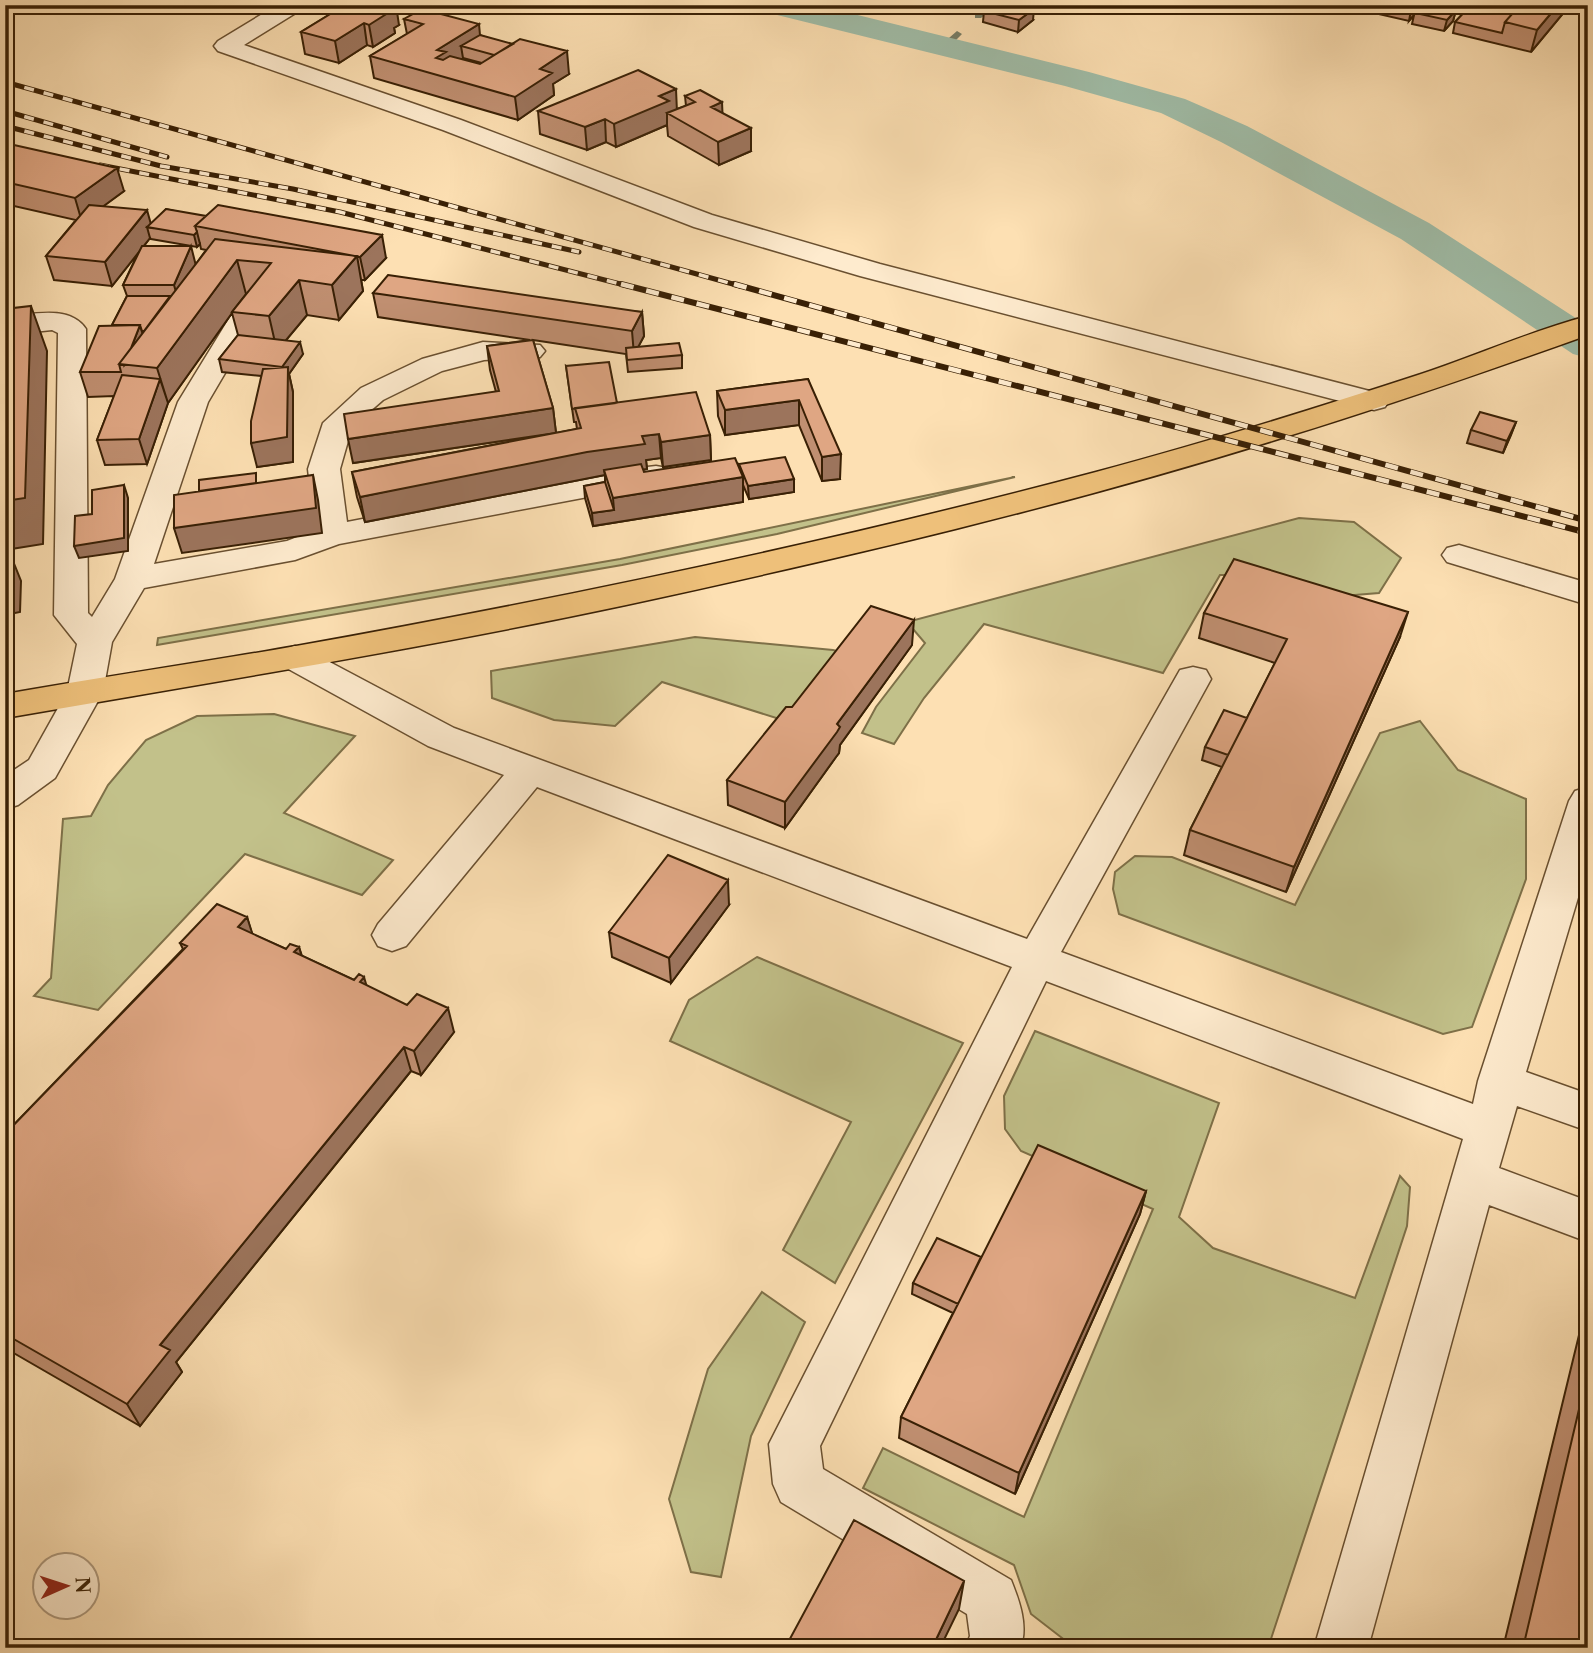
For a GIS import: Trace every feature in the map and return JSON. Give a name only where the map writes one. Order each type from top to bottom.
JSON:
[{"type":"main road","points":[[5,706],[295,658],[633,592],[883,537],[1086,486],[1374,401],[1588,325]]},
{"type":"street","points":[[276,5],[286,9],[226,46],[452,125],[703,221],[870,270],[1374,401]]},
{"type":"street","points":[[5,795],[42,768],[85,692],[95,642],[132,579],[193,402],[248,310]]},
{"type":"street","points":[[5,326],[56,321],[72,329],[71,615],[95,642]]},
{"type":"street","points":[[331,535],[338,423],[372,394],[432,365],[483,351],[530,351]]},
{"type":"street","points":[[132,579],[295,550],[331,535],[604,482],[682,471]]},
{"type":"street","points":[[1459,555],[1588,594]]},
{"type":"street","points":[[295,658],[440,737],[1488,1129]]},
{"type":"street","points":[[992,1648],[997,1638],[992,1599],[799,1484],[794,1444],[1036,960],[1193,679]]},
{"type":"street","points":[[392,935],[530,770]]},
{"type":"street","points":[[1341,1648],[1475,1180],[1500,1081],[1587,803]]},
{"type":"street","points":[[1500,1081],[1588,1112]]},
{"type":"street","points":[[1475,1180],[1588,1222]]},
{"type":"shaded area","points":[[1015,477],[777,534],[622,565],[157,645],[158,638],[620,559]]},
{"type":"shaded area","points":[[1299,518],[1354,522],[1401,558],[1379,593],[1330,597],[1272,575],[1220,575],[1163,673],[984,624],[924,698],[894,744],[862,733],[876,707],[925,643],[907,622]]},
{"type":"shaded area","points":[[695,637],[845,653],[786,721],[662,682],[615,726],[554,720],[492,698],[491,671]]},
{"type":"shaded area","points":[[274,714],[355,736],[284,813],[393,860],[362,895],[245,854],[98,1010],[34,996],[51,978],[63,819],[91,816],[108,785],[146,740],[197,716]]},
{"type":"shaded area","points":[[1420,721],[1458,770],[1526,799],[1526,879],[1472,1027],[1443,1034],[1119,914],[1113,889],[1115,872],[1135,856],[1172,857],[1295,905],[1380,733]]},
{"type":"shaded area","points":[[757,957],[963,1043],[835,1283],[783,1250],[851,1122],[670,1041],[689,1000]]},
{"type":"shaded area","points":[[1035,1031],[1219,1103],[1179,1217],[1213,1248],[1355,1298],[1400,1176],[1410,1187],[1407,1226],[1268,1648],[1075,1648],[1031,1614],[1014,1565],[863,1488],[883,1448],[1024,1517],[1153,1209],[1021,1151],[1005,1129],[1004,1096]]},
{"type":"shaded area","points":[[762,1292],[805,1322],[751,1436],[721,1577],[691,1572],[669,1499],[708,1369]]},
{"type":"building","points":[[345,5],[393,5],[385,10],[391,11],[369,25],[364,23],[335,41],[301,32]]},
{"type":"building","points":[[992,5],[1019,5],[1034,9],[1019,20],[984,11]]},
{"type":"building","points":[[1392,5],[1416,5],[1411,10]]},
{"type":"building","points":[[1422,5],[1437,5],[1456,10],[1447,20],[1415,13]]},
{"type":"building","points":[[1471,5],[1520,5],[1505,22],[1502,33],[1455,22]]},
{"type":"building","points":[[1520,5],[1558,5],[1537,30],[1505,22]]},
{"type":"building","points":[[422,9],[479,24],[437,50],[446,52],[436,58],[443,60],[450,56],[480,64],[520,39],[567,51],[540,69],[552,73],[515,97],[370,56],[423,24],[404,19]]},
{"type":"building","points":[[480,35],[513,44],[494,55],[461,46]]},
{"type":"building","points":[[638,70],[676,89],[659,96],[669,101],[614,124],[605,119],[585,127],[538,111]]},
{"type":"building","points":[[700,90],[722,102],[711,107],[751,128],[718,142],[667,113],[695,102],[685,96]]},
{"type":"building","points":[[5,143],[117,168],[75,198],[5,182]]},
{"type":"building","points":[[89,205],[147,210],[105,262],[46,256]]},
{"type":"building","points":[[218,205],[382,235],[360,257],[195,226]]},
{"type":"building","points":[[166,209],[206,216],[195,226],[197,232],[194,235],[147,227]]},
{"type":"building","points":[[215,239],[357,256],[332,285],[299,280],[269,316],[232,312],[271,263],[237,260],[157,368],[119,364]]},
{"type":"building","points":[[142,246],[191,246],[174,285],[123,285]]},
{"type":"building","points":[[388,275],[642,312],[632,331],[373,293]]},
{"type":"building","points":[[127,296],[170,296],[142,331],[140,325],[112,325]]},
{"type":"building","points":[[31,306],[25,498],[5,501],[5,309]]},
{"type":"building","points":[[140,325],[131,348],[119,364],[121,372],[80,372],[99,326]]},
{"type":"building","points":[[238,335],[300,342],[282,367],[219,359]]},
{"type":"building","points":[[533,340],[553,408],[348,439],[344,414],[499,391],[487,346]]},
{"type":"building","points":[[679,343],[682,355],[627,360],[626,348]]},
{"type":"building","points":[[609,362],[617,403],[572,409],[566,366]]},
{"type":"building","points":[[288,367],[287,437],[251,443],[251,421],[263,369]]},
{"type":"building","points":[[122,375],[160,379],[139,439],[97,440]]},
{"type":"building","points":[[808,379],[841,454],[822,457],[799,400],[725,410],[717,391]]},
{"type":"building","points":[[696,392],[710,435],[661,442],[659,434],[642,436],[645,444],[587,452],[360,497],[352,472],[581,428],[575,408]]},
{"type":"building","points":[[1480,412],[1516,422],[1507,441],[1471,430]]},
{"type":"building","points":[[785,457],[794,479],[748,486],[739,464]]},
{"type":"building","points":[[735,458],[743,477],[613,498],[604,470],[641,464],[644,472]]},
{"type":"building","points":[[256,473],[256,483],[199,491],[199,480]]},
{"type":"building","points":[[313,475],[316,508],[174,528],[174,495]]},
{"type":"building","points":[[605,482],[614,510],[592,513],[584,486]]},
{"type":"building","points":[[124,485],[124,538],[74,546],[75,516],[92,514],[92,490]]},
{"type":"building","points":[[11,556],[10,587],[5,588],[5,557]]},
{"type":"building","points":[[1234,559],[1408,612],[1294,867],[1190,830],[1287,639],[1204,613]]},
{"type":"building","points":[[871,606],[914,620],[837,724],[840,727],[837,732],[785,802],[727,780],[786,707],[792,707]]},
{"type":"building","points":[[1224,710],[1247,718],[1228,755],[1205,747]]},
{"type":"building","points":[[668,855],[728,880],[669,958],[609,932]]},
{"type":"building","points":[[217,904],[247,917],[238,927],[286,949],[290,944],[299,947],[294,952],[354,980],[359,974],[364,977],[360,982],[407,1005],[417,994],[448,1008],[414,1051],[404,1047],[160,1345],[170,1350],[127,1404],[5,1334],[5,1134],[187,946],[180,943]]},
{"type":"building","points":[[1038,1145],[1146,1191],[1019,1473],[901,1417]]},
{"type":"building","points":[[937,1238],[981,1257],[958,1304],[913,1283]]},
{"type":"building","points":[[1588,1371],[1588,1648],[1523,1648]]},
{"type":"building","points":[[854,1520],[964,1581],[932,1648],[785,1648]]},
{"type":"waterway","points":[[776,5],[1077,79],[1173,106],[1234,134],[1415,231],[1588,345]]},
{"type":"waterway","points":[[978,16],[993,5]]},
{"type":"waterway","points":[[945,46],[957,34]]},
{"type":"railway","points":[[5,82],[740,286]]},
{"type":"railway","points":[[5,111],[167,157]]},
{"type":"railway","points":[[5,126],[161,166],[293,189],[579,252]]},
{"type":"railway","points":[[100,165],[340,212],[628,286]]},
{"type":"railway","points":[[621,284],[1588,533]]},
{"type":"railway","points":[[734,284],[1588,521]]}]
